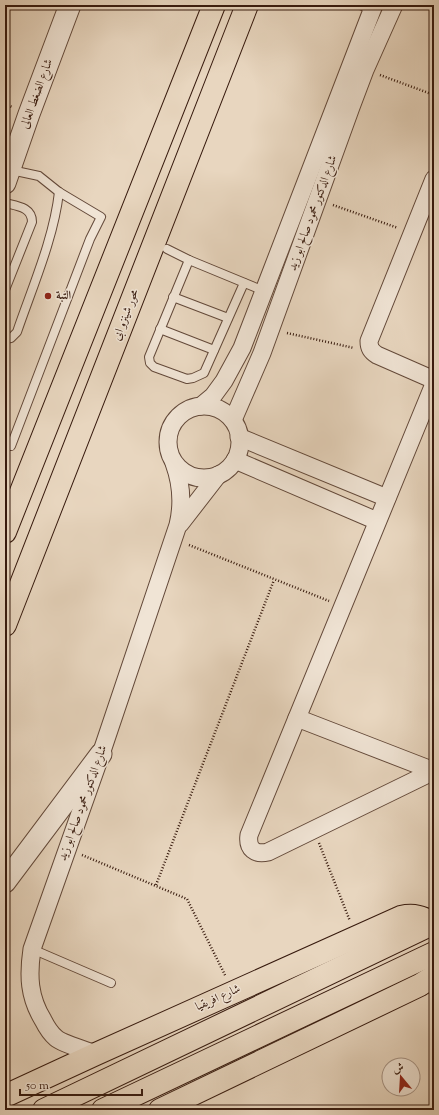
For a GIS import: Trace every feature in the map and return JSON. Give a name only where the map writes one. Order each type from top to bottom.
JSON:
[{"type":"main road","points":[[5,532],[214,5]]},
{"type":"main road","name":"محور شينزو ابى","points":[[5,625],[247,5]]},
{"type":"main road","name":"شارع افريقيا","points":[[5,1096],[401,917],[410,915],[418,916],[434,923]]},
{"type":"main road","points":[[44,1110],[434,923]]},
{"type":"main road","points":[[103,1110],[434,953]]},
{"type":"main road","points":[[160,1110],[420,985],[434,976]]},
{"type":"street","name":"شارع الضغط العالى","points":[[8,176],[29,114],[70,5]]},
{"type":"street","name":"شارع الدكتور محمود صالح ابو زيد","points":[[233,420],[271,329],[365,70],[394,5]]},
{"type":"street","name":"شارع الدكتور محمود صالح ابو زيد","points":[[201,406],[213,396],[234,365],[242,348],[369,7]]},
{"type":"street","points":[[434,179],[369,341],[369,347],[372,352],[434,380]]},
{"type":"street","points":[[434,384],[249,835],[248,842],[250,848],[255,852],[262,854],[268,852],[434,771]]},
{"type":"street","points":[[201,406],[210,407],[218,409],[233,420],[239,437],[239,449],[235,460],[228,469],[209,478],[199,478],[185,473],[174,463],[168,448],[169,432],[181,414],[192,408],[201,406]]},
{"type":"street","points":[[239,437],[387,498]]},
{"type":"street","points":[[235,460],[377,521]]},
{"type":"street","name":"شارع الدكتور محمود صالح ابو زيد","points":[[96,1054],[56,1038],[46,1026],[38,1013],[33,998],[29,983],[29,967],[32,949],[102,754],[176,532],[181,513],[182,494],[179,476],[174,463]]},
{"type":"street","name":"شارع الدكتور محمود صالح ابو زيد","points":[[176,532],[218,475]]},
{"type":"street","points":[[297,718],[434,771]]},
{"type":"street","points":[[5,882],[102,754]]},
{"type":"lane","points":[[5,444],[11,446],[90,239],[104,219],[59,192],[38,176],[8,176]]},
{"type":"lane","points":[[5,339],[11,338],[18,332],[56,216],[59,192]]},
{"type":"lane","points":[[5,203],[24,208],[30,214],[32,222],[5,290]]},
{"type":"lane","points":[[167,249],[189,260],[264,291]]},
{"type":"lane","points":[[189,260],[149,357],[150,362],[154,367],[187,379],[204,373],[244,282]]},
{"type":"lane","points":[[173,297],[228,318]]},
{"type":"lane","points":[[160,329],[214,350]]},
{"type":"lane","points":[[32,949],[111,983]]},
{"type":"path","points":[[365,70],[434,95]]},
{"type":"path","points":[[318,200],[412,233]]},
{"type":"path","points":[[271,329],[372,352]]},
{"type":"path","points":[[176,532],[274,580],[342,606]]},
{"type":"path","points":[[156,886],[274,580]]},
{"type":"path","points":[[314,830],[357,937]]},
{"type":"path","points":[[67,849],[187,899],[234,992]]},
{"type":"place","name":"التبة","points":[[48,296]]}]
